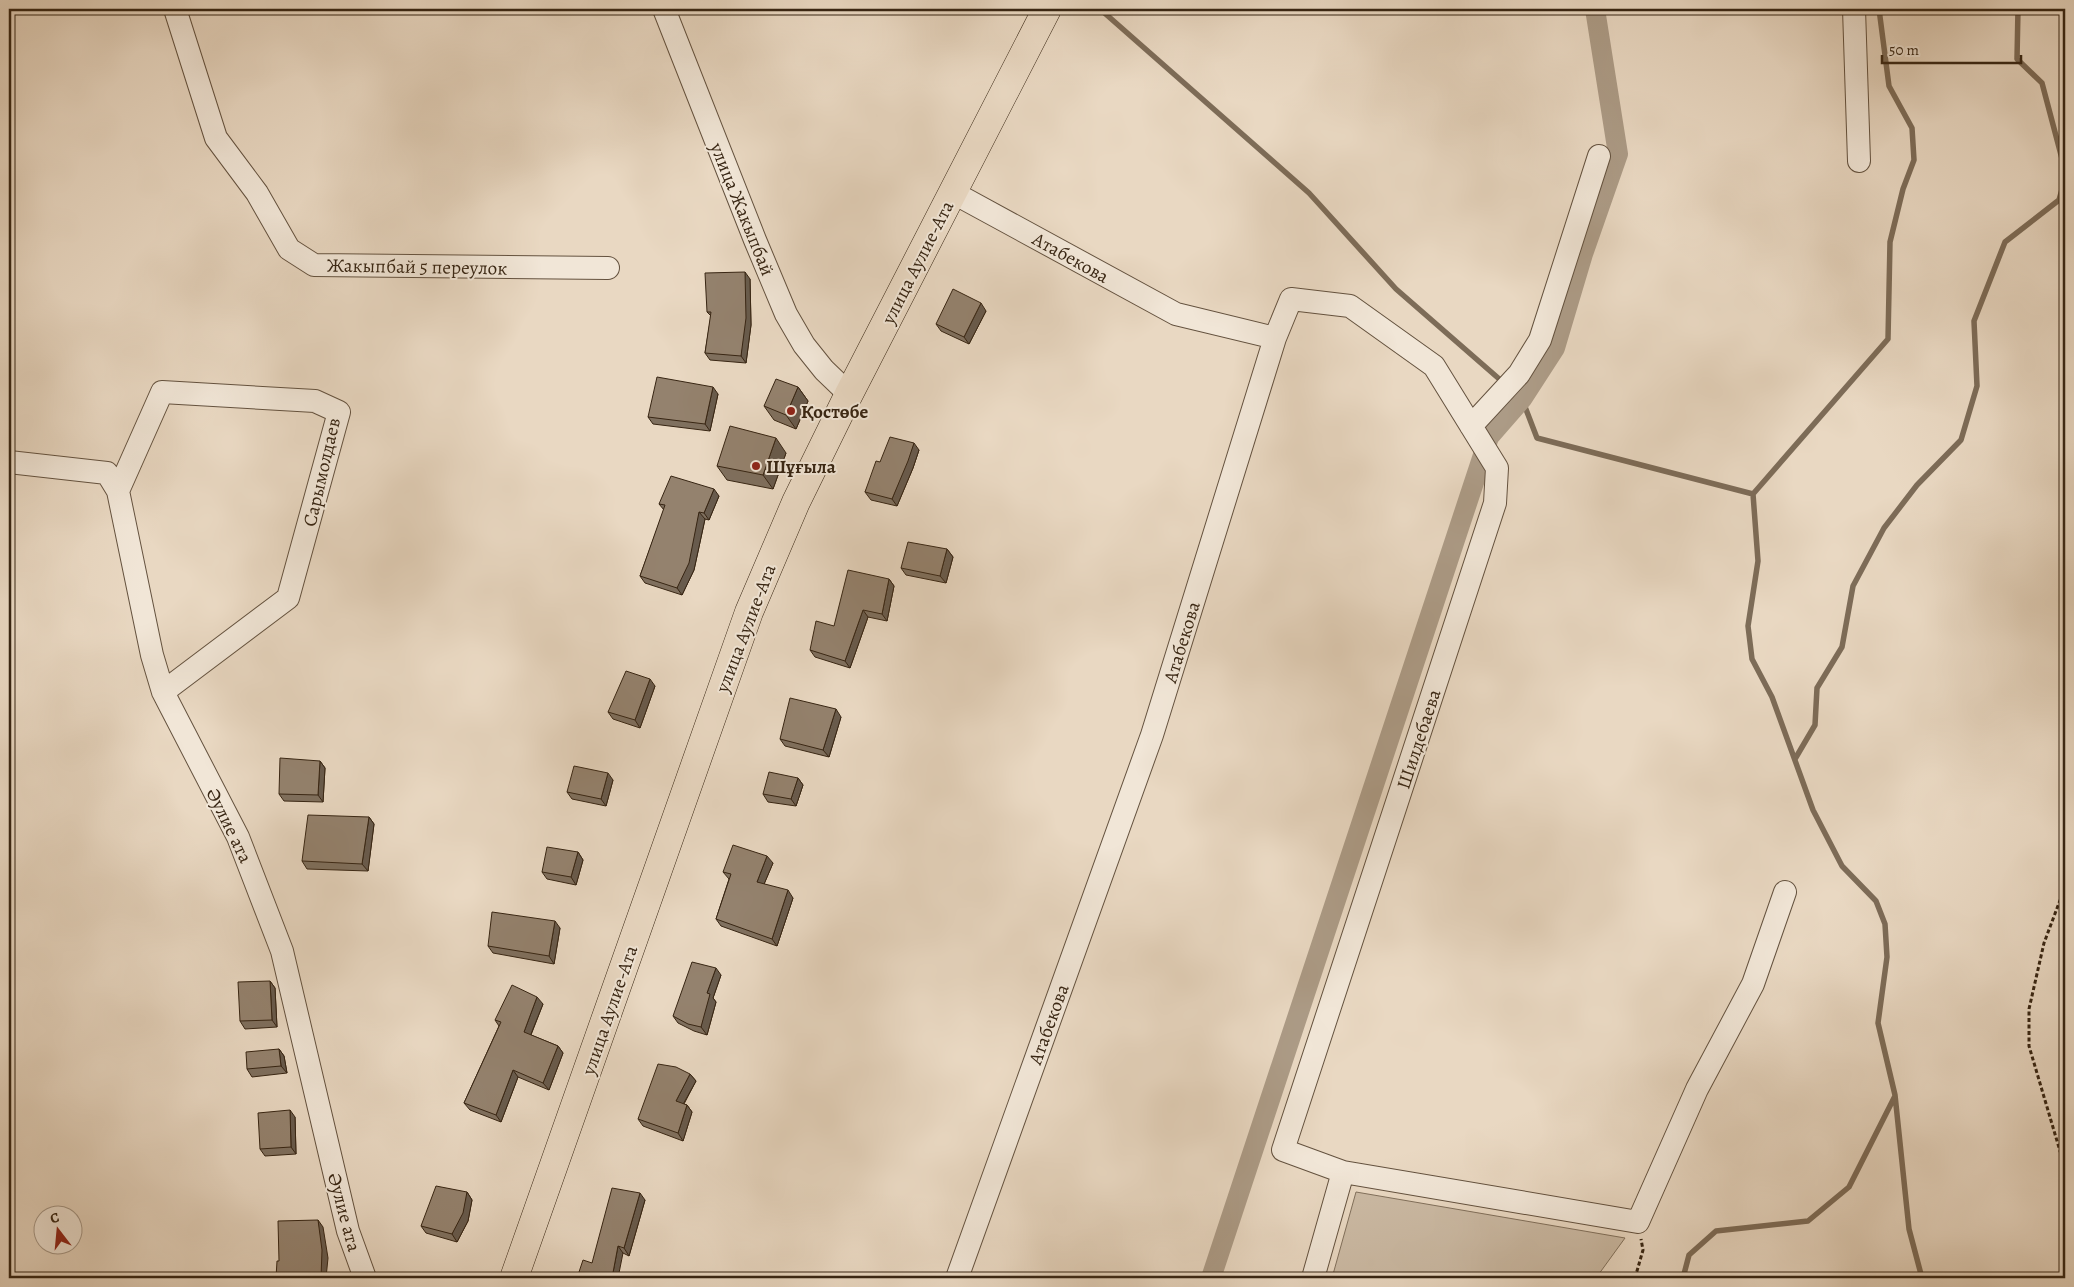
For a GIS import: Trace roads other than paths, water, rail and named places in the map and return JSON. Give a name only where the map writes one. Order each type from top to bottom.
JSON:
[{"type":"main road","name":"улица Аулие-Ата","points":[[514,1278],[749,612],[796,502],[849,394],[1047,9]]},
{"type":"street","name":"Жакыпбай 5 переулок","points":[[175,9],[216,138],[257,193],[289,249],[314,265],[608,268]]},
{"type":"street","name":"улица Жакыпбай","points":[[664,9],[786,314],[809,352],[824,370],[849,394]]},
{"type":"street","points":[[1854,9],[1859,161]]},
{"type":"street","points":[[1472,426],[1519,374],[1540,340],[1600,156]]},
{"type":"street","name":"Атабекова","points":[[952,192],[1176,314],[1275,338],[1152,735],[957,1278]]},
{"type":"street","name":"Шилдебаева","points":[[1275,338],[1291,299],[1350,306],[1434,366],[1497,468],[1495,502],[1282,1150],[1343,1172]]},
{"type":"street","name":"Сарымолдаев","points":[[118,491],[162,392],[315,401],[339,412],[288,598],[163,692]]},
{"type":"street","name":"Әулие ата","points":[[9,462],[107,473],[118,491],[152,655],[163,692],[238,837],[282,951],[348,1231],[365,1278]]},
{"type":"street","points":[[1313,1278],[1343,1172],[1638,1222],[1697,1089],[1753,984],[1785,892]]},
{"type":"waterway","points":[[1100,9],[1309,193],[1396,289],[1505,384]]},
{"type":"waterway","points":[[1211,1278],[1489,437],[1522,399],[1555,348],[1583,254],[1618,154],[1595,9]]},
{"type":"waterway","points":[[1879,9],[1889,86],[1912,128],[1914,160],[1903,189],[1890,242],[1888,339],[1753,494],[1758,561],[1748,626],[1752,659],[1772,697],[1813,810],[1842,866],[1876,901],[1885,924],[1887,957],[1878,1023],[1895,1095],[1909,1229],[1922,1278]]},
{"type":"waterway","points":[[2018,9],[2017,59],[2042,83],[2065,170]]},
{"type":"waterway","points":[[1795,759],[1815,725],[1817,688],[1842,647],[1853,586],[1884,528],[1917,485],[1961,440],[1977,386],[1974,321],[2005,242],[2059,200],[2065,179]]},
{"type":"waterway","points":[[1511,390],[1522,399],[1537,438],[1753,494]]},
{"type":"waterway","points":[[1683,1278],[1689,1255],[1716,1231],[1808,1221],[1849,1187],[1895,1096]]},
{"type":"place","name":"Қостөбе","points":[[791,411]]},
{"type":"place","name":"Шұғыла","points":[[756,466]]}]
